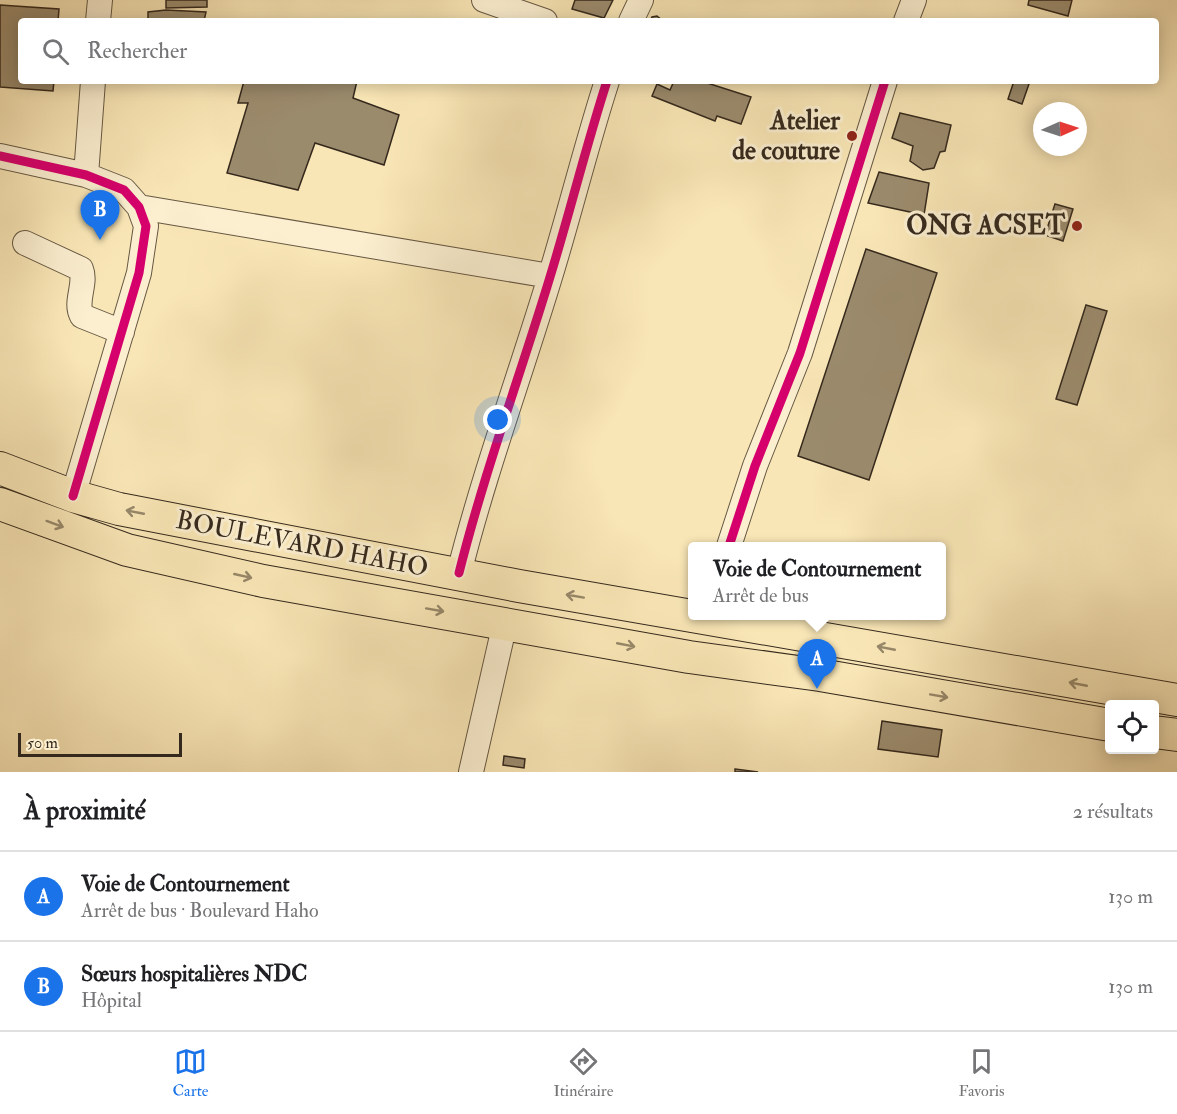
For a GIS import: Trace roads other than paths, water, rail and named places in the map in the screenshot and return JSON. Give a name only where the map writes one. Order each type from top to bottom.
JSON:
[{"type":"main road","name":"BOULEVARD HAHO","points":[[0,468],[73,496],[118,509],[688,614]]},
{"type":"main road","name":"BOULEVARD HAHO","points":[[0,504],[127,550],[263,581],[505,622],[689,657],[820,675],[1105,724]]},
{"type":"main road","name":"BOULEVARD HAHO","points":[[724,620],[1177,700]]},
{"type":"main road","points":[[1159,733],[1177,735]]},
{"type":"street","points":[[98,18],[100,0]]},
{"type":"street","points":[[484,0],[536,18]]},
{"type":"street","points":[[632,18],[641,0]]},
{"type":"street","points":[[907,18],[914,0]]},
{"type":"street","points":[[86,175],[93,84]]},
{"type":"street","points":[[459,573],[474,514],[550,276],[587,144],[607,84]]},
{"type":"street","points":[[730,542],[755,466],[804,343],[884,84]]},
{"type":"street","points":[[0,156],[86,175],[124,190],[139,207],[146,226],[139,273],[73,496]]},
{"type":"street","points":[[139,207],[550,276]]},
{"type":"street","points":[[26,243],[81,269],[83,274],[79,310],[82,315],[122,332]]},
{"type":"street","points":[[471,772],[505,622]]},
{"type":"place","name":"Atelier de couture","points":[[852,136]]},
{"type":"place","name":"ONG ACSET","points":[[1077,226]]},
{"type":"place","name":"Sœurs hospitalières NDC","points":[[100,240]]},
{"type":"place","name":"Voie de Contournement","points":[[817,689]]}]
